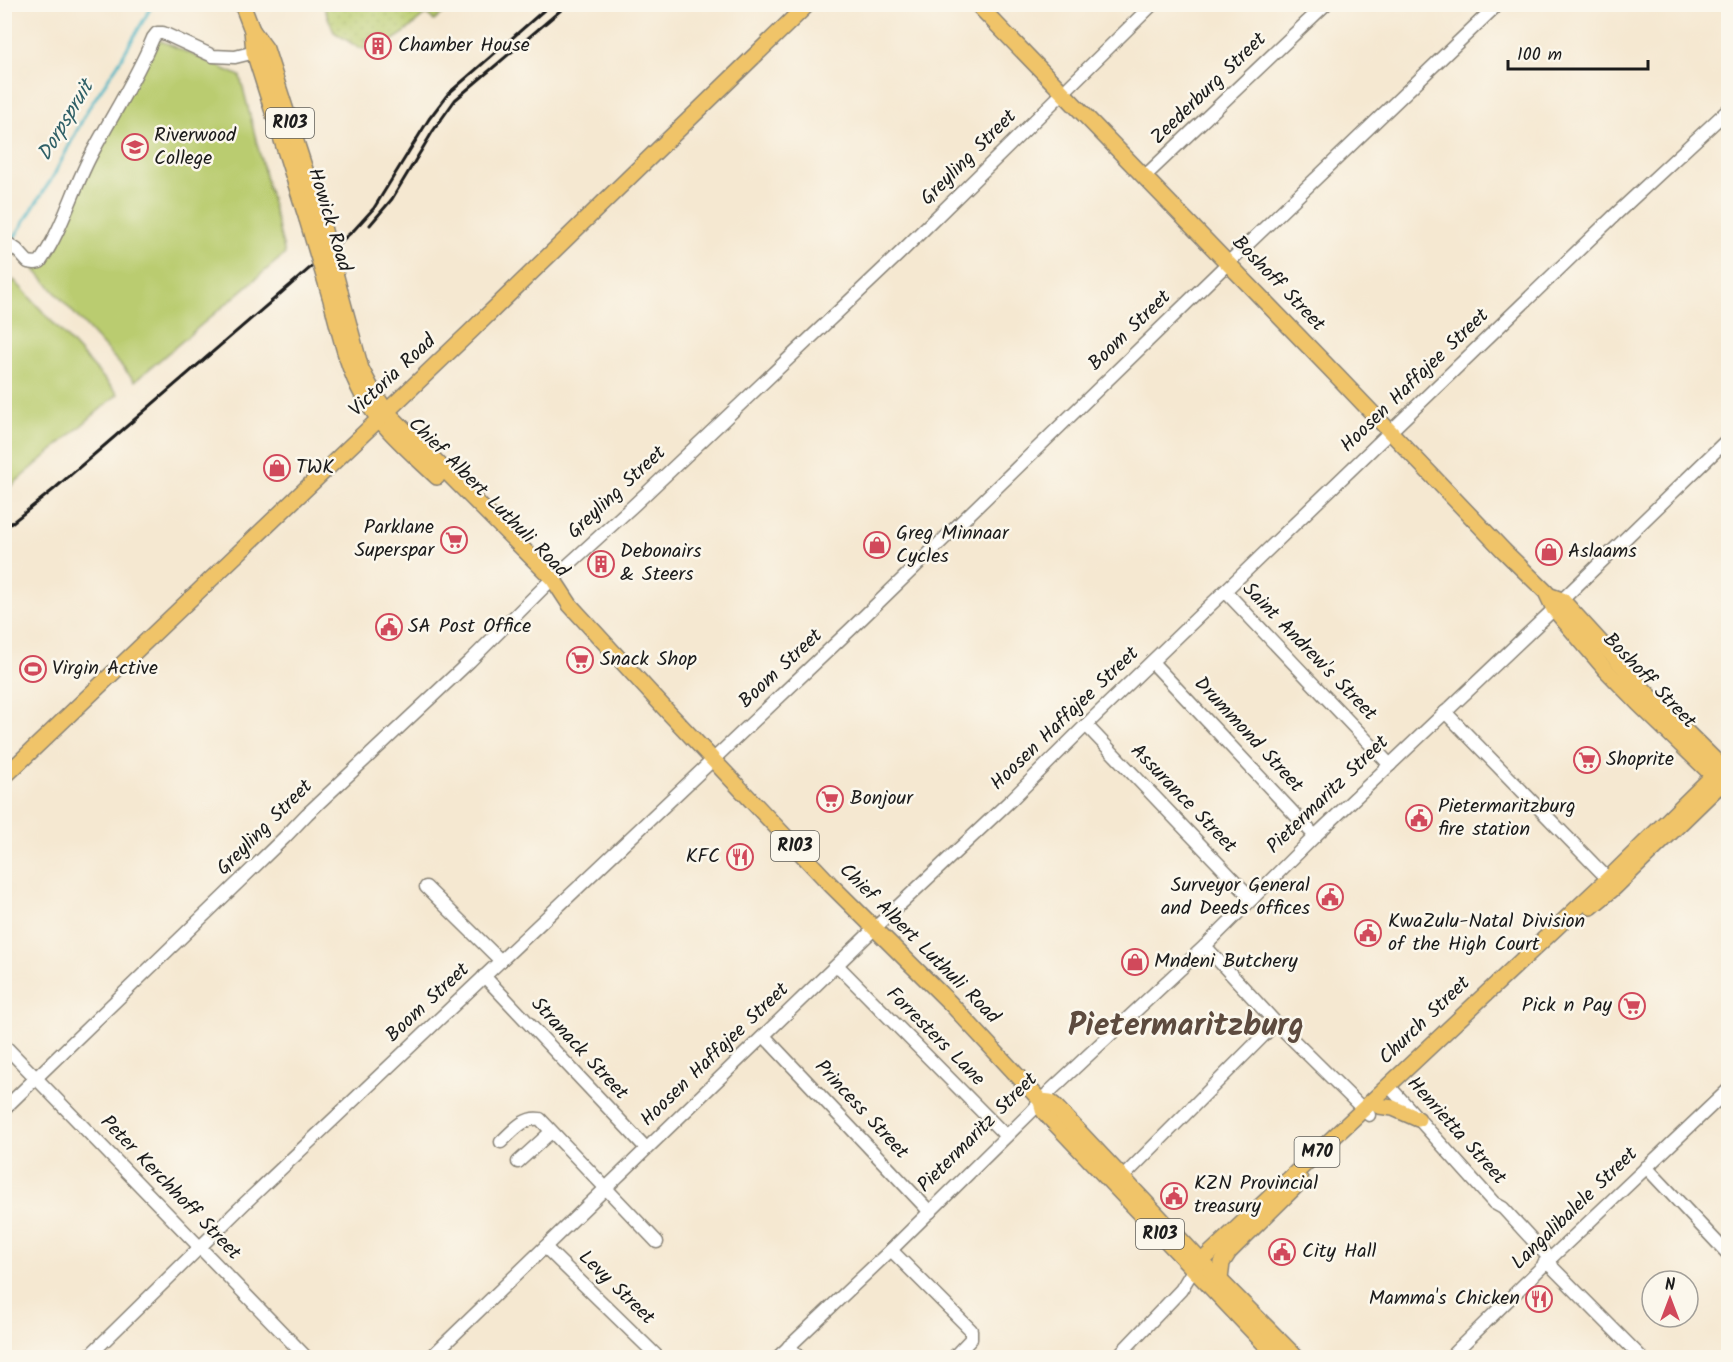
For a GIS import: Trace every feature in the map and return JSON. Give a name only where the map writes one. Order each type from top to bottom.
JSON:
[{"type":"main road","name":"Howick Road","points":[[242,4],[260,51],[314,219],[335,294],[352,372],[363,396],[382,414]]},
{"type":"main road","name":"Victoria Road","points":[[4,777],[470,332],[808,4]]},
{"type":"main road","name":"Boshoff Street","points":[[977,4],[1554,601],[1605,669],[1646,711],[1725,776]]},
{"type":"main road","name":"Chief Albert Luthuli Road","points":[[382,414],[570,605],[831,885],[951,1004],[1041,1101],[1045,1113],[1199,1271],[1278,1358]]},
{"type":"main road","name":"Church Street","points":[[1220,1279],[1222,1263],[1229,1252],[1392,1089],[1608,879],[1725,776]]},
{"type":"main road","name":"Church Street","points":[[1392,1089],[1614,888],[1725,776]]},
{"type":"main road","name":"Chief Albert Luthuli Road","points":[[1041,1101],[1050,1102],[1122,1178],[1199,1271],[1220,1279],[1298,1358]]},
{"type":"main road","points":[[1371,1110],[1393,1108],[1418,1119]]},
{"type":"main road","name":"Church Street","points":[[1199,1271],[1371,1110]]},
{"type":"street","name":"Greyling Street","points":[[4,1109],[307,814],[899,254],[1153,4]]},
{"type":"street","name":"Zeederburg Street","points":[[1144,177],[1326,4]]},
{"type":"street","name":"Boom Street","points":[[87,1358],[199,1247],[871,610],[1498,4]]},
{"type":"street","points":[[4,241],[32,263],[40,262],[62,223],[90,157],[155,35],[163,33],[213,56],[235,57],[260,51]]},
{"type":"street","name":"Hoosen Haffajee Street","points":[[430,1358],[1616,214],[1728,110]]},
{"type":"street","name":"Pietermaritz Street","points":[[777,1358],[930,1212],[1050,1091],[1205,946],[1445,712],[1554,601],[1728,439]]},
{"type":"street","name":"Saint Andrew's Street","points":[[1225,591],[1390,765]]},
{"type":"street","name":"Drummond Street","points":[[1152,662],[1316,836]]},
{"type":"street","points":[[1445,712],[1608,879]]},
{"type":"street","name":"Assurance Street","points":[[1086,725],[1252,899]]},
{"type":"street","points":[[426,887],[501,961]]},
{"type":"street","points":[[1205,946],[1276,1023],[1371,1110]]},
{"type":"street","name":"Forresters Lane","points":[[837,965],[1006,1136]]},
{"type":"street","name":"Stranack Street","points":[[484,976],[646,1148]]},
{"type":"street","points":[[1122,1178],[1276,1023]]},
{"type":"street","name":"Princess Street","points":[[764,1036],[930,1212]]},
{"type":"street","name":"Peter Kerchhoff Street","points":[[4,1046],[307,1358]]},
{"type":"street","name":"Henrietta Street","points":[[1392,1089],[1494,1203],[1503,1208],[1533,1241],[1549,1263]]},
{"type":"street","name":"Langalibalele Street","points":[[1452,1357],[1566,1244],[1728,1090]]},
{"type":"street","points":[[501,1142],[526,1119],[540,1119],[604,1189],[657,1242]]},
{"type":"street","points":[[518,1162],[551,1132]]},
{"type":"street","points":[[1646,1167],[1728,1254]]},
{"type":"street","name":"Henrietta Street","points":[[1494,1203],[1498,1215],[1549,1263],[1642,1358]]},
{"type":"street","points":[[1533,1241],[1547,1247],[1566,1244]]},
{"type":"street","name":"Levy Street","points":[[545,1246],[659,1358]]},
{"type":"street","points":[[891,1250],[971,1330],[971,1339],[954,1358]]},
{"type":"street","name":"Church Street","points":[[1116,1358],[1199,1271]]},
{"type":"street","points":[[789,1346],[800,1358]]},
{"type":"green space","points":[[323,5],[453,5],[434,21],[427,13],[390,42],[385,41],[386,36],[374,34],[373,39],[367,39],[366,49],[359,48],[334,32]]},
{"type":"green space","points":[[157,39],[240,76],[285,254],[135,381],[35,270]]},
{"type":"green space","points":[[14,280],[118,394],[5,491],[4,295]]},
{"type":"waterway","name":"Dorpspruit","points":[[12,241],[54,175],[88,109],[118,64],[153,4]]},
{"type":"railway","points":[[4,529],[53,490],[354,230],[374,208],[429,119],[448,94],[551,4]]},
{"type":"railway","points":[[370,225],[392,199],[433,131],[455,100],[568,4]]},
{"type":"place","name":"Chamber House","points":[[378,46]]},
{"type":"place","name":"Riverwood College","points":[[135,147]]},
{"type":"place","name":"TWK","points":[[277,468]]},
{"type":"place","name":"Parklane Superspar","points":[[454,540]]},
{"type":"place","name":"Greg Minnaar Cycles","points":[[877,545]]},
{"type":"place","name":"Aslaams","points":[[1549,552]]},
{"type":"place","name":"Debonairs & Steers","points":[[601,564]]},
{"type":"place","name":"SA Post Office","points":[[389,627]]},
{"type":"place","name":"Snack Shop","points":[[580,660]]},
{"type":"place","name":"Virgin Active","points":[[33,669]]},
{"type":"place","name":"Shoprite","points":[[1587,760]]},
{"type":"place","name":"Bonjour","points":[[830,799]]},
{"type":"place","name":"Pietermaritzburg fire station","points":[[1419,818]]},
{"type":"place","name":"KFC","points":[[740,857]]},
{"type":"place","name":"Surveyor General and Deeds offices","points":[[1330,897]]},
{"type":"place","name":"KwaZulu-Natal Division of the High Court","points":[[1368,933]]},
{"type":"place","name":"Mndeni Butchery","points":[[1135,962]]},
{"type":"place","name":"Pick n Pay","points":[[1632,1006]]},
{"type":"place","name":"KZN Provincial treasury","points":[[1174,1196]]},
{"type":"place","name":"City Hall","points":[[1282,1252]]},
{"type":"place","name":"Mamma's Chicken","points":[[1539,1299]]},
{"type":"district","name":"Pietermaritzburg","points":[[1186,1026]]}]
